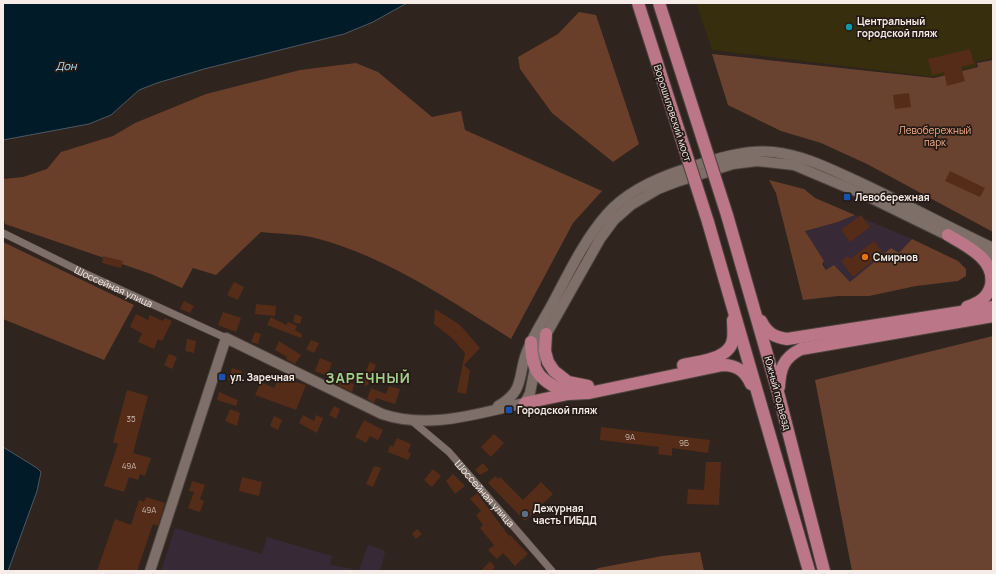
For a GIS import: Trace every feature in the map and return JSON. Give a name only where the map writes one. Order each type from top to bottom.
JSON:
[{"type":"main road","name":"Ворошиловский мост","points":[[638,3],[708,222]]},
{"type":"main road","name":"Ворошиловский мост","points":[[660,3],[727,215]]},
{"type":"main road","points":[[490,410],[510,399],[517,389],[524,361],[531,342],[592,234],[607,213],[624,198],[644,186],[673,173],[732,155],[773,152],[796,156],[823,166],[872,188],[993,248]]},
{"type":"main road","points":[[525,403],[530,393],[539,347],[600,239],[614,220],[625,210],[658,189],[700,174],[733,164],[757,161],[794,165],[865,195],[948,236],[993,256]]},
{"type":"main road","name":"Южный подъезд","points":[[727,215],[779,396],[824,571]]},
{"type":"main road","name":"Южный подъезд","points":[[708,222],[810,571]]},
{"type":"main road","points":[[948,236],[982,257],[989,265],[992,280],[990,290],[983,299],[975,304],[951,313]]},
{"type":"main road","points":[[751,296],[765,329],[776,337],[787,339],[993,307]]},
{"type":"main road","points":[[531,342],[531,356],[534,368],[550,385],[568,394],[588,386],[716,358],[728,350],[733,339],[732,301]]},
{"type":"main road","points":[[779,396],[780,376],[784,362],[792,354],[801,349],[993,316]]},
{"type":"main road","points":[[546,334],[545,351],[548,362],[554,371],[568,382],[588,386]]},
{"type":"main road","points":[[150,571],[226,338]]},
{"type":"main road","name":"Шоссейная улица","points":[[226,338],[382,414],[396,419],[440,422],[490,410]]},
{"type":"main road","points":[[490,410],[568,394],[590,393],[718,366],[730,365],[742,370],[760,401]]},
{"type":"street","name":"Шоссейная улица","points":[[3,233],[86,274],[226,338]]},
{"type":"street","name":"Шоссейная улица","points":[[412,421],[450,452],[552,571]]},
{"type":"shaded area","points":[[579,12],[596,15],[639,144],[613,162],[552,113],[520,69],[518,57],[558,34]]},
{"type":"shaded area","points":[[356,63],[378,72],[432,117],[461,111],[465,130],[602,191],[573,223],[511,339],[419,282],[395,269],[345,247],[312,237],[261,232],[216,275],[193,268],[182,288],[151,274],[5,224],[3,216],[3,179],[23,177],[47,169],[61,152],[113,136],[135,123],[206,94],[300,70]]},
{"type":"shaded area","points":[[769,180],[804,189],[815,198],[855,215],[838,222],[805,231],[824,261],[822,264],[826,270],[834,265],[850,282],[891,248],[899,253],[912,239],[958,261],[966,269],[966,276],[958,281],[916,286],[869,296],[838,296],[803,300],[776,193]]},
{"type":"shaded area","points":[[855,215],[912,239],[899,253],[891,248],[850,283],[834,265],[827,270],[805,231],[838,222]]},
{"type":"shaded area","points":[[3,242],[134,305],[104,360],[3,319]]},
{"type":"shaded area","points":[[175,528],[262,554],[267,537],[332,556],[330,565],[359,570],[368,545],[383,550],[385,553],[380,571],[161,571]]},
{"type":"shaded area","points":[[700,552],[704,571],[592,571],[599,568],[662,556]]},
{"type":"green space","name":"Левобережный парк","points":[[712,54],[934,78],[978,67],[977,63],[993,60],[993,232],[867,164],[821,143],[781,131],[728,105]]},
{"type":"green space","points":[[993,336],[993,571],[852,571],[815,380]]},
{"type":"sand","name":"Центральный городской пляж","points":[[696,3],[993,3],[993,58],[976,62],[976,67],[934,77],[712,50]]},
{"type":"water","name":"Дон","points":[[3,3],[407,3],[373,22],[344,34],[204,69],[157,83],[139,90],[111,115],[89,124],[3,140]]},
{"type":"water","points":[[3,447],[41,472],[37,491],[8,571],[3,571]]},
{"type":"building","points":[[970,49],[974,64],[961,67],[965,81],[947,86],[944,72],[932,75],[928,59]]},
{"type":"building","points":[[909,93],[911,107],[895,109],[893,95]]},
{"type":"building","points":[[930,138],[941,144],[938,151],[926,146]]},
{"type":"building","points":[[950,171],[985,188],[980,197],[945,181]]},
{"type":"building","points":[[861,215],[870,227],[850,242],[841,230]]},
{"type":"building","name":"Смирнов","points":[[874,241],[883,253],[853,277],[841,261],[848,256],[850,259]]},
{"type":"building","points":[[103,256],[123,261],[121,268],[102,263]]},
{"type":"building","points":[[234,282],[244,287],[238,300],[227,295]]},
{"type":"building","points":[[184,301],[194,306],[190,313],[180,309]]},
{"type":"building","points":[[256,304],[276,306],[275,316],[255,314]]},
{"type":"building","points":[[435,309],[460,325],[480,348],[464,365],[470,371],[466,394],[457,392],[465,353],[452,338],[434,324]]},
{"type":"building","points":[[223,312],[241,318],[236,332],[218,325]]},
{"type":"building","points":[[136,314],[148,320],[150,315],[163,321],[165,318],[172,321],[162,341],[158,339],[154,349],[138,342],[142,333],[130,327]]},
{"type":"building","points":[[295,314],[302,317],[300,324],[293,322]]},
{"type":"building","points":[[271,317],[286,325],[288,322],[297,326],[295,330],[302,334],[301,338],[267,325]]},
{"type":"building","points":[[255,332],[261,334],[258,344],[251,342]]},
{"type":"building","points":[[187,339],[196,341],[194,353],[185,351]]},
{"type":"building","points":[[311,340],[319,343],[314,353],[306,349]]},
{"type":"building","points":[[279,341],[301,355],[295,364],[275,350]]},
{"type":"building","points":[[169,354],[177,357],[172,369],[164,365]]},
{"type":"building","points":[[320,358],[332,363],[327,376],[315,371]]},
{"type":"building","points":[[370,362],[376,365],[367,386],[361,383]]},
{"type":"building","points":[[232,368],[242,371],[238,382],[228,380]]},
{"type":"building","points":[[332,376],[354,384],[352,392],[330,381]]},
{"type":"building","points":[[279,377],[306,385],[296,410],[255,395],[261,382],[274,388]]},
{"type":"building","points":[[389,386],[400,389],[395,404],[376,398],[374,403],[367,399],[371,388],[386,394]]},
{"type":"building","points":[[127,390],[148,396],[133,453],[151,458],[145,476],[140,474],[138,480],[129,477],[124,492],[104,486],[118,444],[113,442]]},
{"type":"building","points":[[219,392],[238,400],[236,406],[217,400]]},
{"type":"building","points":[[334,406],[340,409],[336,419],[329,415]]},
{"type":"building","points":[[230,409],[240,413],[237,426],[225,421]]},
{"type":"building","points":[[303,415],[314,421],[316,415],[323,418],[317,433],[299,423]]},
{"type":"building","points":[[274,416],[282,420],[278,430],[270,426]]},
{"type":"building","points":[[364,420],[383,430],[378,440],[370,436],[366,443],[355,437]]},
{"type":"building","points":[[601,427],[710,440],[708,453],[672,448],[672,456],[658,454],[659,447],[600,440]]},
{"type":"building","points":[[494,434],[504,443],[491,457],[481,447]]},
{"type":"building","points":[[397,438],[411,444],[408,452],[411,453],[408,460],[388,452],[390,445],[393,447]]},
{"type":"building","points":[[706,462],[721,462],[719,505],[687,504],[688,489],[704,490]]},
{"type":"building","points":[[483,463],[489,470],[480,475],[475,470]]},
{"type":"building","points":[[374,466],[381,468],[373,487],[366,484]]},
{"type":"building","points":[[433,469],[441,476],[432,487],[424,480]]},
{"type":"building","points":[[453,474],[465,486],[455,494],[446,481]]},
{"type":"building","points":[[495,476],[498,479],[500,477],[523,500],[541,482],[553,494],[525,521],[488,483]]},
{"type":"building","points":[[242,477],[262,482],[259,496],[239,491]]},
{"type":"building","points":[[192,481],[205,485],[200,499],[204,501],[200,512],[188,508],[194,492],[189,491]]},
{"type":"building","points":[[477,493],[509,536],[510,535],[528,554],[515,566],[503,553],[497,559],[488,550],[494,545],[480,528],[483,525],[476,515],[481,511],[470,499]]},
{"type":"building","points":[[146,497],[165,503],[158,526],[153,524],[137,571],[97,571],[115,519],[131,525],[139,500],[144,502]]},
{"type":"building","points":[[417,529],[422,534],[416,539],[412,534]]},
{"type":"building","points":[[490,561],[495,567],[491,571],[481,571]]},
{"type":"place","name":"Центральный городской пляж","points":[[849,27]]},
{"type":"place","name":"Левобережная","points":[[847,197]]},
{"type":"place","name":"Смирнов","points":[[865,257]]},
{"type":"place","name":"ул. Заречная","points":[[222,377]]},
{"type":"place","name":"Городской пляж","points":[[509,410]]},
{"type":"place","name":"Дежурная часть ГИБДД","points":[[525,514]]},
{"type":"district","name":"ЗАРЕЧНЫЙ","points":[[368,378]]}]
